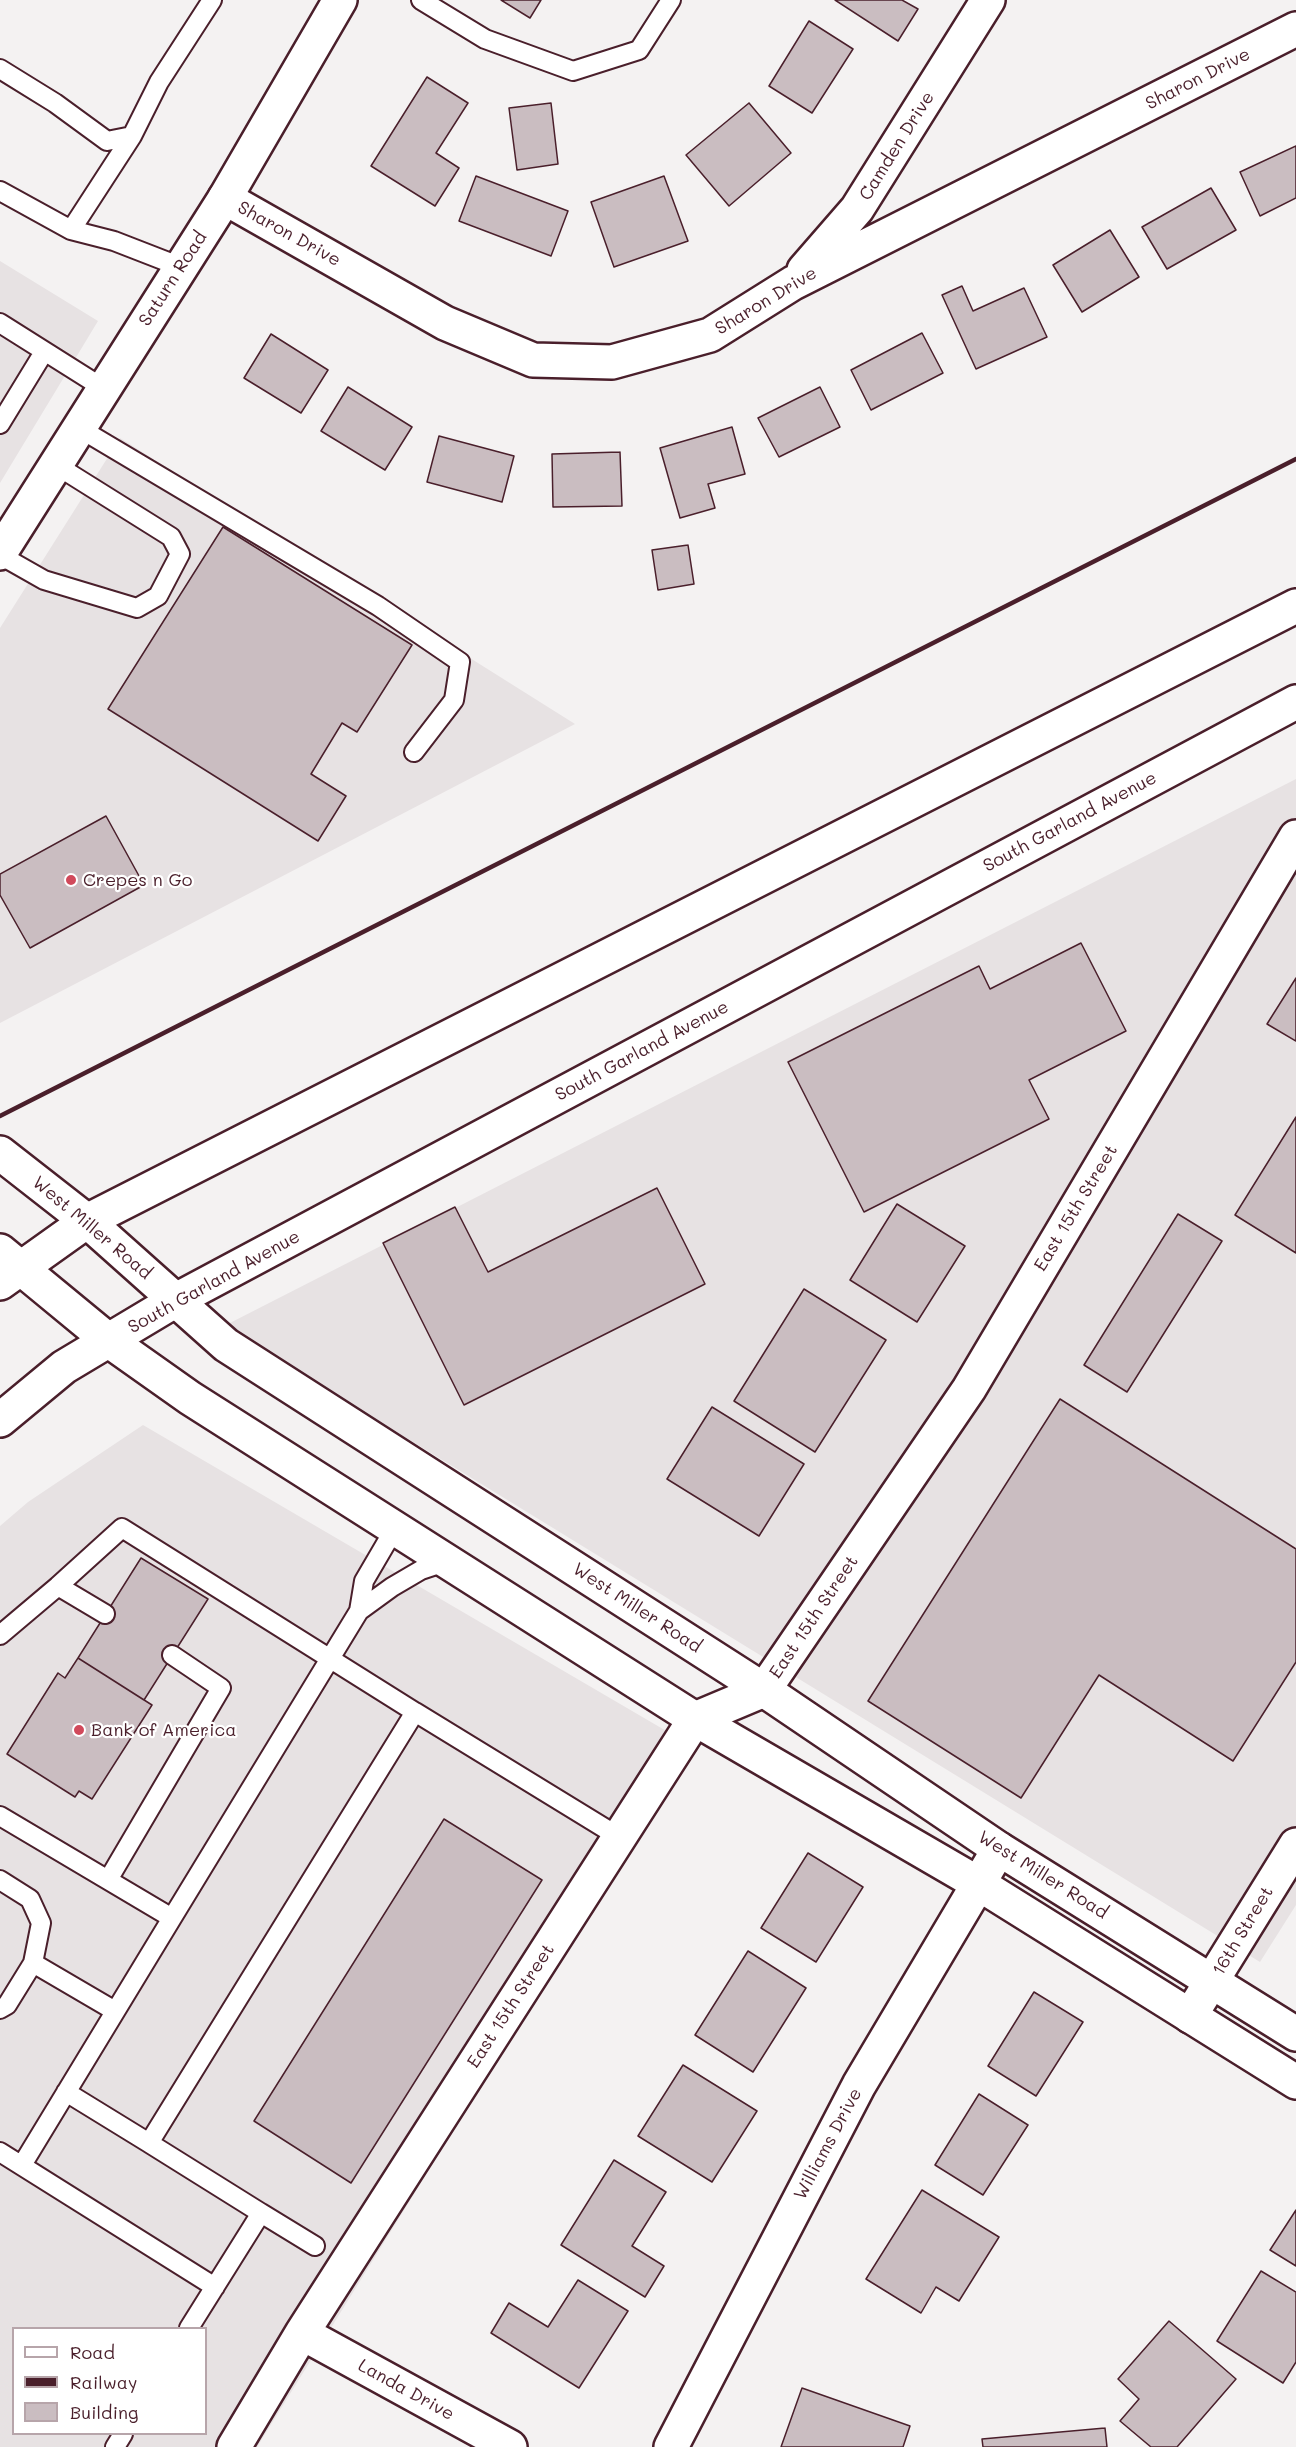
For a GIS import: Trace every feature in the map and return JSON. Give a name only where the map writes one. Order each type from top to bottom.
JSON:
[{"type":"main road","name":"Camden Drive","points":[[793,282],[857,209],[988,0]]},
{"type":"main road","name":"Saturn Road","points":[[0,554],[225,198],[334,2]]},
{"type":"main road","name":"Sharon Drive","points":[[225,198],[445,322],[533,360],[612,362],[710,335],[793,282],[1296,30]]},
{"type":"main road","points":[[1296,606],[87,1221],[7,1267],[190,1398],[695,1719],[979,1884],[1296,2082]]},
{"type":"main road","name":"South Garland Avenue","points":[[0,1420],[64,1367],[176,1300],[1296,702]]},
{"type":"main road","name":"East 15th Street","points":[[234,2447],[302,2333],[695,1719],[764,1690],[969,1389],[1296,837]]},
{"type":"main road","name":"West Miller Road","points":[[0,1153],[87,1221],[226,1345],[764,1690],[999,1849],[1296,2034]]},
{"type":"main road","name":"16th Street","points":[[1190,2016],[1296,1845]]},
{"type":"main road","name":"Williams Drive","points":[[671,2447],[859,2085],[999,1849]]},
{"type":"main road","name":"Landa Drive","points":[[302,2333],[510,2447]]},
{"type":"lane","points":[[72,230],[132,136],[159,82],[212,0]]},
{"type":"lane","points":[[421,0],[485,39],[573,71],[639,50],[671,0]]},
{"type":"lane","points":[[0,69],[54,103],[107,141],[132,136]]},
{"type":"lane","points":[[0,191],[72,230],[114,241],[181,267]]},
{"type":"lane","points":[[0,323],[103,388]]},
{"type":"lane","points":[[0,424],[44,351]]},
{"type":"lane","points":[[79,428],[378,606],[460,662],[454,700],[414,753]]},
{"type":"lane","points":[[0,554],[44,580],[137,608],[158,596],[180,554],[171,537],[56,465]]},
{"type":"lane","points":[[0,1635],[122,1528],[619,1837]]},
{"type":"lane","points":[[22,2165],[359,1611],[364,1581],[395,1528]]},
{"type":"lane","points":[[359,1611],[392,1587],[421,1570],[448,1561]]},
{"type":"lane","points":[[58,1586],[105,1614]]},
{"type":"lane","points":[[108,1880],[221,1688],[172,1656]]},
{"type":"lane","points":[[149,2143],[415,1712]]},
{"type":"lane","points":[[0,1816],[172,1918]]},
{"type":"lane","points":[[0,1880],[30,1899],[41,1923],[33,1963],[7,2005],[0,2009]]},
{"type":"lane","points":[[33,1963],[115,2011]]},
{"type":"lane","points":[[66,2092],[315,2246]]},
{"type":"lane","points":[[0,2152],[215,2287]]},
{"type":"lane","points":[[190,2327],[261,2213]]},
{"type":"shaded area","points":[[0,261],[98,321],[0,483]]},
{"type":"shaded area","points":[[120,438],[575,724],[0,1023],[0,628]]},
{"type":"shaded area","points":[[1296,779],[1296,1905],[1260,1962],[224,1326]]},
{"type":"shaded area","points":[[143,1425],[692,1746],[257,2447],[0,2447],[0,1526],[28,1502]]},
{"type":"building","points":[[501,0],[541,0],[530,18]]},
{"type":"building","points":[[835,0],[902,0],[918,9],[898,41]]},
{"type":"building","points":[[809,21],[853,49],[812,113],[769,86]]},
{"type":"building","points":[[427,77],[468,103],[436,153],[459,168],[435,206],[371,166]]},
{"type":"building","points":[[551,103],[558,164],[517,170],[509,108]]},
{"type":"building","points":[[749,103],[791,153],[729,206],[686,155]]},
{"type":"building","points":[[1296,146],[1296,198],[1260,216],[1240,172]]},
{"type":"building","points":[[476,176],[568,211],[551,256],[459,221]]},
{"type":"building","points":[[664,176],[688,241],[614,267],[591,202]]},
{"type":"building","points":[[1211,188],[1236,230],[1167,269],[1142,227]]},
{"type":"building","points":[[1110,230],[1139,277],[1082,312],[1053,265]]},
{"type":"building","points":[[962,286],[973,311],[1024,288],[1047,337],[976,369],[942,295]]},
{"type":"building","points":[[922,333],[943,373],[871,410],[851,370]]},
{"type":"building","points":[[271,334],[328,370],[301,413],[244,378]]},
{"type":"building","points":[[348,387],[412,427],[385,470],[321,431]]},
{"type":"building","points":[[820,387],[840,427],[779,457],[758,418]]},
{"type":"building","points":[[732,427],[745,474],[708,484],[715,508],[680,518],[660,448]]},
{"type":"building","points":[[439,436],[514,456],[502,502],[427,482]]},
{"type":"building","points":[[620,452],[622,506],[553,507],[552,454]]},
{"type":"building","points":[[223,527],[412,645],[357,732],[342,723],[311,774],[346,796],[318,841],[108,709]]},
{"type":"building","points":[[688,545],[694,584],[658,590],[652,550]]},
{"type":"building","name":"Crepes n Go","points":[[106,816],[144,885],[30,948],[0,895],[0,874]]},
{"type":"building","points":[[1081,943],[1126,1031],[1029,1080],[1049,1119],[864,1212],[788,1062],[979,966],[990,989]]},
{"type":"building","points":[[1296,978],[1296,1041],[1267,1024]]},
{"type":"building","points":[[1296,1117],[1296,1253],[1235,1215]]},
{"type":"building","points":[[657,1188],[705,1284],[464,1405],[383,1243],[455,1207],[488,1272]]},
{"type":"building","points":[[897,1204],[965,1246],[917,1322],[850,1280]]},
{"type":"building","points":[[1178,1214],[1222,1241],[1127,1392],[1084,1365]]},
{"type":"building","points":[[804,1289],[886,1340],[815,1452],[734,1401]]},
{"type":"building","points":[[1060,1399],[1296,1549],[1296,1662],[1233,1761],[1099,1675],[1021,1798],[868,1701]]},
{"type":"building","points":[[712,1407],[804,1464],[759,1536],[667,1479]]},
{"type":"building","points":[[141,1558],[208,1599],[144,1700],[78,1658]]},
{"type":"building","name":"Bank of America","points":[[78,1658],[152,1705],[92,1799],[79,1791],[75,1797],[7,1754],[58,1673],[65,1678]]},
{"type":"building","points":[[444,1819],[542,1880],[351,2183],[254,2121]]},
{"type":"building","points":[[808,1853],[863,1887],[816,1962],[761,1928]]},
{"type":"building","points":[[748,1951],[806,1988],[753,2072],[695,2035]]},
{"type":"building","points":[[1034,1992],[1083,2022],[1036,2096],[988,2066]]},
{"type":"building","points":[[683,2065],[757,2111],[712,2182],[638,2136]]},
{"type":"building","points":[[979,2094],[1028,2125],[983,2195],[935,2165]]},
{"type":"building","points":[[614,2160],[666,2192],[632,2246],[664,2266],[645,2297],[561,2245]]},
{"type":"building","points":[[922,2190],[999,2237],[959,2301],[936,2287],[921,2313],[866,2279]]},
{"type":"building","points":[[1296,2210],[1296,2266],[1270,2250]]},
{"type":"building","points":[[1261,2271],[1296,2292],[1296,2362],[1283,2383],[1217,2341]]},
{"type":"building","points":[[578,2280],[628,2311],[579,2388],[491,2333],[509,2303],[548,2327]]},
{"type":"building","points":[[1169,2321],[1236,2379],[1177,2447],[1151,2447],[1120,2421],[1139,2399],[1118,2379]]},
{"type":"building","points":[[802,2388],[910,2426],[903,2447],[781,2447]]},
{"type":"building","points":[[1105,2428],[1107,2447],[983,2447],[982,2439]]},
{"type":"railway","points":[[0,1116],[1296,459]]},
{"type":"place","name":"Crepes n Go","points":[[71,880]]},
{"type":"place","name":"Bank of America","points":[[79,1730]]}]
